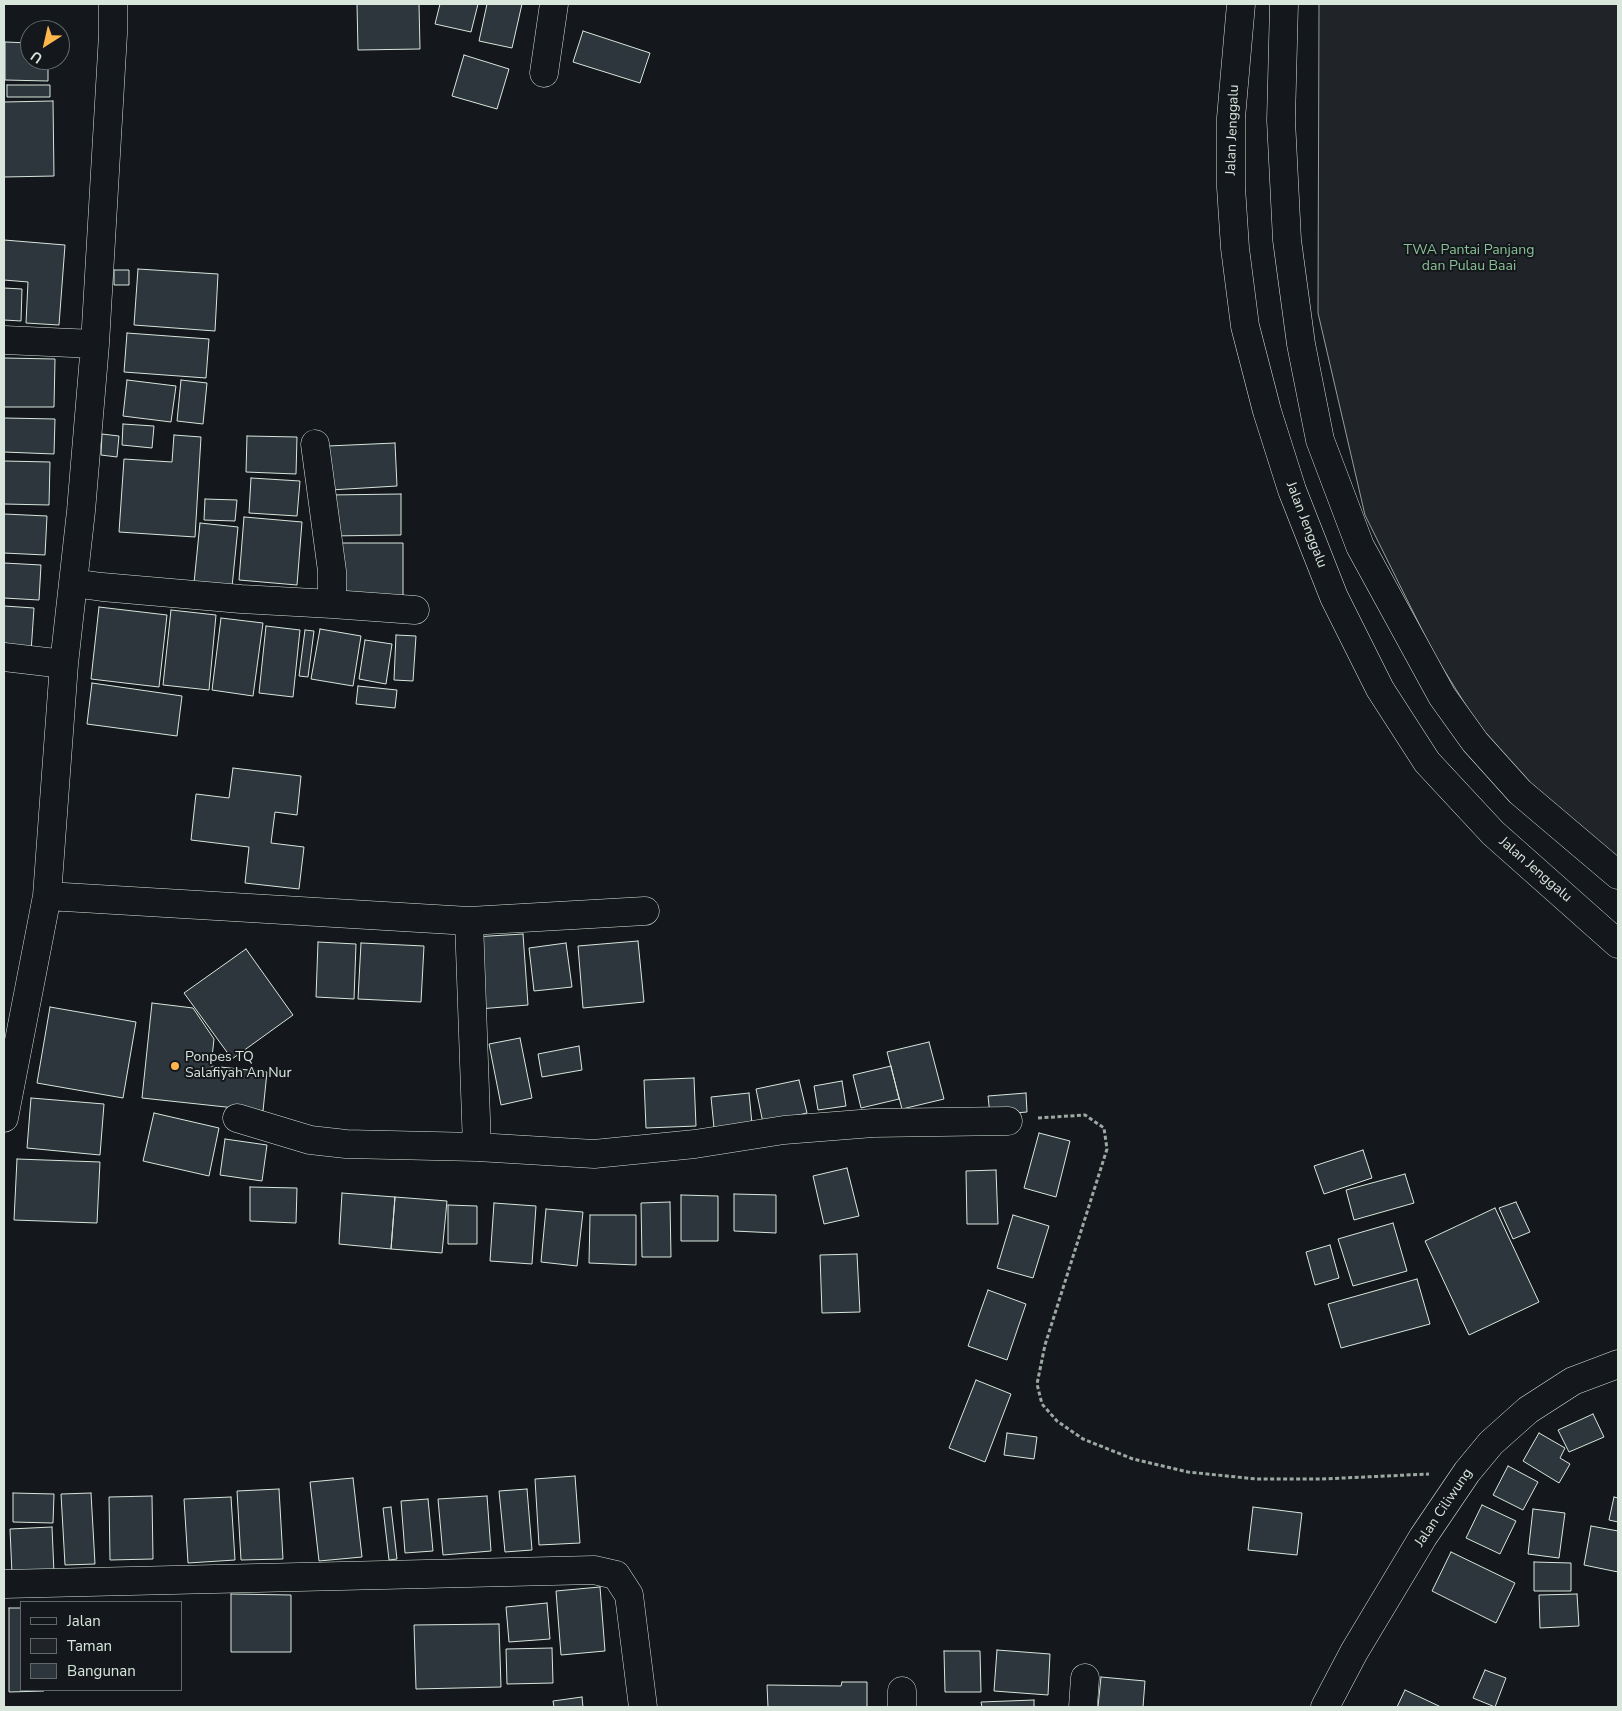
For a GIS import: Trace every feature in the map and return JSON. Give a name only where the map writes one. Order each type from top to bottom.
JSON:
[{"type":"street","points":[[4,1118],[47,896],[64,664],[81,512],[95,344],[113,34],[113,4]]},
{"type":"street","points":[[544,73],[554,4]]},
{"type":"street","name":"Jalan Jenggalu","points":[[1241,4],[1231,118],[1231,177],[1235,248],[1245,326],[1267,411],[1292,490],[1334,597],[1380,689],[1427,762],[1493,833],[1618,944]]},
{"type":"street","points":[[1284,4],[1281,120],[1287,240],[1300,344],[1320,440],[1360,546],[1442,696],[1475,742],[1520,792],[1618,875]]},
{"type":"street","points":[[4,340],[95,344]]},
{"type":"street","points":[[315,444],[332,571],[332,604]]},
{"type":"street","points":[[73,583],[241,599],[414,610]]},
{"type":"street","points":[[4,657],[64,664]]},
{"type":"street","points":[[47,896],[469,921],[644,911]]},
{"type":"street","points":[[469,921],[477,1147]]},
{"type":"street","points":[[237,1118],[319,1141],[594,1154],[695,1144],[784,1130],[874,1123],[1008,1120]]},
{"type":"street","name":"Jalan Ciliwung","points":[[1325,1707],[1354,1652],[1423,1537],[1467,1472],[1491,1442],[1528,1410],[1573,1381],[1618,1364]]},
{"type":"street","points":[[4,1584],[594,1570],[616,1575],[629,1595],[644,1707]]},
{"type":"street","points":[[1083,1707],[1085,1678]]},
{"type":"path","points":[[1008,1120],[1085,1115],[1104,1128],[1107,1149],[1045,1345],[1037,1384],[1042,1404],[1057,1421],[1083,1439],[1133,1459],[1188,1472],[1256,1479],[1313,1479],[1467,1472]]},
{"type":"green space","name":"TWA Pantai Panjang dan Pulau Baai","points":[[1319,4],[1618,4],[1618,865],[1520,792],[1434,654],[1365,515],[1318,313]]},
{"type":"building","points":[[357,4],[419,4],[420,49],[358,50]]},
{"type":"building","points":[[440,4],[478,4],[471,32],[435,24]]},
{"type":"building","points":[[487,4],[522,4],[512,48],[479,41]]},
{"type":"building","points":[[583,31],[650,53],[640,83],[573,62]]},
{"type":"building","points":[[5,42],[20,43],[20,70],[48,70],[48,81],[5,80]]},
{"type":"building","points":[[464,55],[509,69],[497,109],[452,96]]},
{"type":"building","points":[[7,85],[50,85],[50,97],[7,97]]},
{"type":"building","points":[[53,101],[54,176],[4,177],[4,102]]},
{"type":"building","points":[[4,240],[65,245],[59,325],[26,323],[28,282],[4,280]]},
{"type":"building","points":[[138,269],[218,274],[215,331],[134,325]]},
{"type":"building","points":[[114,270],[129,270],[129,285],[114,285]]},
{"type":"building","points":[[4,288],[22,289],[21,321],[4,320]]},
{"type":"building","points":[[127,333],[209,339],[206,378],[124,372]]},
{"type":"building","points":[[4,358],[55,359],[54,407],[4,407]]},
{"type":"building","points":[[127,380],[176,386],[171,422],[123,416]]},
{"type":"building","points":[[181,380],[207,383],[203,424],[177,421]]},
{"type":"building","points":[[4,418],[55,419],[54,454],[4,452]]},
{"type":"building","points":[[123,424],[154,426],[152,448],[122,445]]},
{"type":"building","points":[[102,434],[119,436],[117,457],[101,455]]},
{"type":"building","points":[[174,435],[201,437],[195,537],[119,532],[124,459],[172,462]]},
{"type":"building","points":[[247,436],[297,437],[296,474],[246,472]]},
{"type":"building","points":[[395,443],[397,486],[330,490],[328,446]]},
{"type":"building","points":[[4,461],[50,462],[49,505],[4,504]]},
{"type":"building","points":[[251,478],[300,481],[297,516],[249,513]]},
{"type":"building","points":[[401,494],[401,535],[329,536],[328,495]]},
{"type":"building","points":[[205,499],[237,500],[235,521],[204,520]]},
{"type":"building","points":[[4,514],[47,516],[45,555],[4,553]]},
{"type":"building","points":[[244,517],[302,522],[297,585],[239,580]]},
{"type":"building","points":[[200,523],[238,527],[232,587],[194,583]]},
{"type":"building","points":[[334,543],[403,543],[403,601],[334,601]]},
{"type":"building","points":[[4,563],[41,565],[39,600],[4,598]]},
{"type":"building","points":[[4,606],[34,608],[31,652],[4,650]]},
{"type":"building","points":[[99,607],[167,615],[159,687],[91,679]]},
{"type":"building","points":[[171,610],[216,615],[209,690],[163,685]]},
{"type":"building","points":[[221,618],[263,623],[253,696],[212,690]]},
{"type":"building","points":[[266,626],[300,630],[293,697],[259,693]]},
{"type":"building","points":[[320,629],[361,636],[353,686],[311,679]]},
{"type":"building","points":[[305,630],[314,631],[308,677],[299,676]]},
{"type":"building","points":[[396,635],[416,636],[413,681],[394,680]]},
{"type":"building","points":[[365,640],[392,644],[386,684],[359,679]]},
{"type":"building","points":[[92,683],[182,696],[177,736],[87,724]]},
{"type":"building","points":[[358,686],[397,690],[395,708],[356,704]]},
{"type":"building","points":[[233,768],[301,776],[297,815],[275,812],[271,843],[304,847],[299,889],[245,883],[249,847],[191,840],[196,794],[229,798]]},
{"type":"building","points":[[523,934],[528,1005],[479,1009],[473,937]]},
{"type":"building","points":[[638,941],[644,1002],[583,1008],[578,946]]},
{"type":"building","points":[[318,942],[356,944],[354,999],[316,997]]},
{"type":"building","points":[[361,943],[424,946],[421,1002],[358,999]]},
{"type":"building","points":[[566,943],[572,987],[534,991],[529,948]]},
{"type":"building","points":[[246,949],[293,1015],[232,1059],[184,993]]},
{"type":"building","points":[[152,1003],[193,1008],[214,1039],[211,1066],[267,1072],[263,1111],[142,1098]]},
{"type":"building","points":[[50,1007],[136,1022],[123,1098],[37,1083]]},
{"type":"building","points":[[520,1038],[532,1098],[501,1105],[489,1044]]},
{"type":"building","points":[[929,1042],[944,1099],[902,1109],[887,1052]]},
{"type":"building","points":[[579,1046],[582,1070],[542,1077],[538,1054]]},
{"type":"building","points":[[891,1066],[899,1099],[861,1108],[853,1075]]},
{"type":"building","points":[[694,1078],[696,1126],[646,1128],[644,1080]]},
{"type":"building","points":[[799,1080],[807,1113],[763,1123],[756,1089]]},
{"type":"building","points":[[842,1081],[846,1106],[818,1110],[814,1086]]},
{"type":"building","points":[[749,1093],[752,1124],[714,1128],[711,1097]]},
{"type":"building","points":[[1026,1093],[1027,1112],[990,1115],[988,1096]]},
{"type":"building","points":[[31,1098],[104,1104],[100,1155],[27,1148]]},
{"type":"building","points":[[154,1113],[219,1128],[209,1176],[143,1161]]},
{"type":"building","points":[[1039,1133],[1070,1141],[1056,1197],[1024,1188]]},
{"type":"building","points":[[225,1139],[267,1145],[262,1181],[220,1175]]},
{"type":"building","points":[[1363,1150],[1372,1178],[1324,1194],[1314,1166]]},
{"type":"building","points":[[17,1159],[100,1162],[97,1223],[14,1220]]},
{"type":"building","points":[[847,1168],[859,1216],[824,1224],[813,1176]]},
{"type":"building","points":[[996,1170],[998,1224],[967,1224],[966,1171]]},
{"type":"building","points":[[1405,1174],[1414,1203],[1354,1220],[1346,1190]]},
{"type":"building","points":[[250,1187],[297,1188],[296,1223],[250,1221]]},
{"type":"building","points":[[342,1193],[395,1197],[391,1249],[339,1244]]},
{"type":"building","points":[[734,1194],[776,1195],[776,1233],[734,1231]]},
{"type":"building","points":[[681,1195],[718,1196],[718,1241],[681,1241]]},
{"type":"building","points":[[395,1197],[447,1201],[442,1253],[391,1249]]},
{"type":"building","points":[[670,1202],[671,1257],[642,1257],[641,1203]]},
{"type":"building","points":[[1516,1202],[1530,1232],[1513,1239],[1499,1208]]},
{"type":"building","points":[[494,1203],[536,1206],[532,1264],[490,1261]]},
{"type":"building","points":[[448,1205],[477,1206],[477,1244],[448,1244]]},
{"type":"building","points":[[1495,1208],[1539,1302],[1469,1335],[1425,1241]]},
{"type":"building","points":[[546,1209],[583,1212],[577,1266],[541,1262]]},
{"type":"building","points":[[590,1215],[636,1215],[636,1265],[589,1263]]},
{"type":"building","points":[[1013,1215],[1049,1226],[1033,1278],[997,1268]]},
{"type":"building","points":[[1393,1223],[1407,1271],[1353,1286],[1338,1239]]},
{"type":"building","points":[[1330,1245],[1339,1278],[1315,1285],[1306,1252]]},
{"type":"building","points":[[857,1254],[860,1312],[822,1313],[820,1255]]},
{"type":"building","points":[[1417,1279],[1430,1324],[1341,1348],[1328,1304]]},
{"type":"building","points":[[988,1290],[1026,1304],[1007,1360],[968,1346]]},
{"type":"building","points":[[976,1380],[1011,1394],[985,1462],[949,1448]]},
{"type":"building","points":[[1593,1414],[1604,1437],[1569,1452],[1558,1430]]},
{"type":"building","points":[[1007,1433],[1037,1437],[1034,1459],[1004,1455]]},
{"type":"building","points":[[1539,1433],[1565,1448],[1560,1458],[1570,1464],[1559,1483],[1523,1461]]},
{"type":"building","points":[[1508,1466],[1538,1482],[1523,1510],[1493,1495]]},
{"type":"building","points":[[575,1476],[580,1543],[539,1545],[535,1479]]},
{"type":"building","points":[[353,1478],[362,1557],[319,1561],[310,1482]]},
{"type":"building","points":[[279,1489],[283,1559],[241,1560],[237,1491]]},
{"type":"building","points":[[527,1489],[532,1550],[505,1552],[499,1491]]},
{"type":"building","points":[[13,1493],[54,1494],[53,1523],[13,1522]]},
{"type":"building","points":[[91,1493],[95,1564],[65,1565],[61,1494]]},
{"type":"building","points":[[152,1496],[153,1559],[110,1560],[109,1497]]},
{"type":"building","points":[[487,1496],[491,1551],[443,1555],[438,1499]]},
{"type":"building","points":[[231,1497],[235,1560],[188,1563],[184,1499]]},
{"type":"building","points":[[1614,1497],[1618,1498],[1618,1522],[1609,1520]]},
{"type":"building","points":[[428,1499],[433,1551],[405,1553],[401,1501]]},
{"type":"building","points":[[1482,1505],[1516,1521],[1500,1554],[1466,1538]]},
{"type":"building","points":[[391,1507],[397,1559],[389,1560],[383,1508]]},
{"type":"building","points":[[1253,1507],[1302,1513],[1297,1555],[1248,1550]]},
{"type":"building","points":[[1533,1509],[1565,1513],[1559,1558],[1528,1554]]},
{"type":"building","points":[[1591,1526],[1618,1531],[1618,1572],[1584,1565]]},
{"type":"building","points":[[52,1527],[54,1573],[12,1574],[10,1529]]},
{"type":"building","points":[[1451,1552],[1515,1583],[1496,1623],[1432,1591]]},
{"type":"building","points":[[1534,1562],[1571,1563],[1571,1591],[1534,1591]]},
{"type":"building","points":[[600,1587],[605,1651],[561,1655],[556,1591]]},
{"type":"building","points":[[231,1594],[291,1595],[291,1652],[231,1652]]},
{"type":"building","points":[[1577,1594],[1579,1626],[1540,1628],[1539,1595]]},
{"type":"building","points":[[547,1603],[550,1639],[509,1642],[506,1607]]},
{"type":"building","points":[[9,1608],[20,1608],[20,1691],[44,1691],[9,1692]]},
{"type":"building","points":[[499,1624],[501,1687],[416,1689],[414,1625]]},
{"type":"building","points":[[552,1648],[553,1683],[507,1684],[506,1649]]},
{"type":"building","points":[[997,1650],[1050,1654],[1048,1695],[994,1691]]},
{"type":"building","points":[[944,1651],[980,1651],[981,1692],[945,1692]]},
{"type":"building","points":[[1485,1670],[1506,1678],[1495,1707],[1473,1698]]},
{"type":"building","points":[[1101,1677],[1145,1681],[1143,1707],[1098,1707]]},
{"type":"building","points":[[842,1682],[867,1682],[867,1707],[768,1707],[767,1685],[841,1686]]},
{"type":"building","points":[[1405,1690],[1441,1707],[1397,1707]]},
{"type":"building","points":[[582,1697],[583,1707],[554,1707],[553,1701]]},
{"type":"building","points":[[1034,1700],[1034,1707],[982,1707],[981,1702]]},
{"type":"place","name":"Ponpes TQ Salafiyah An Nur","points":[[175,1066]]}]
